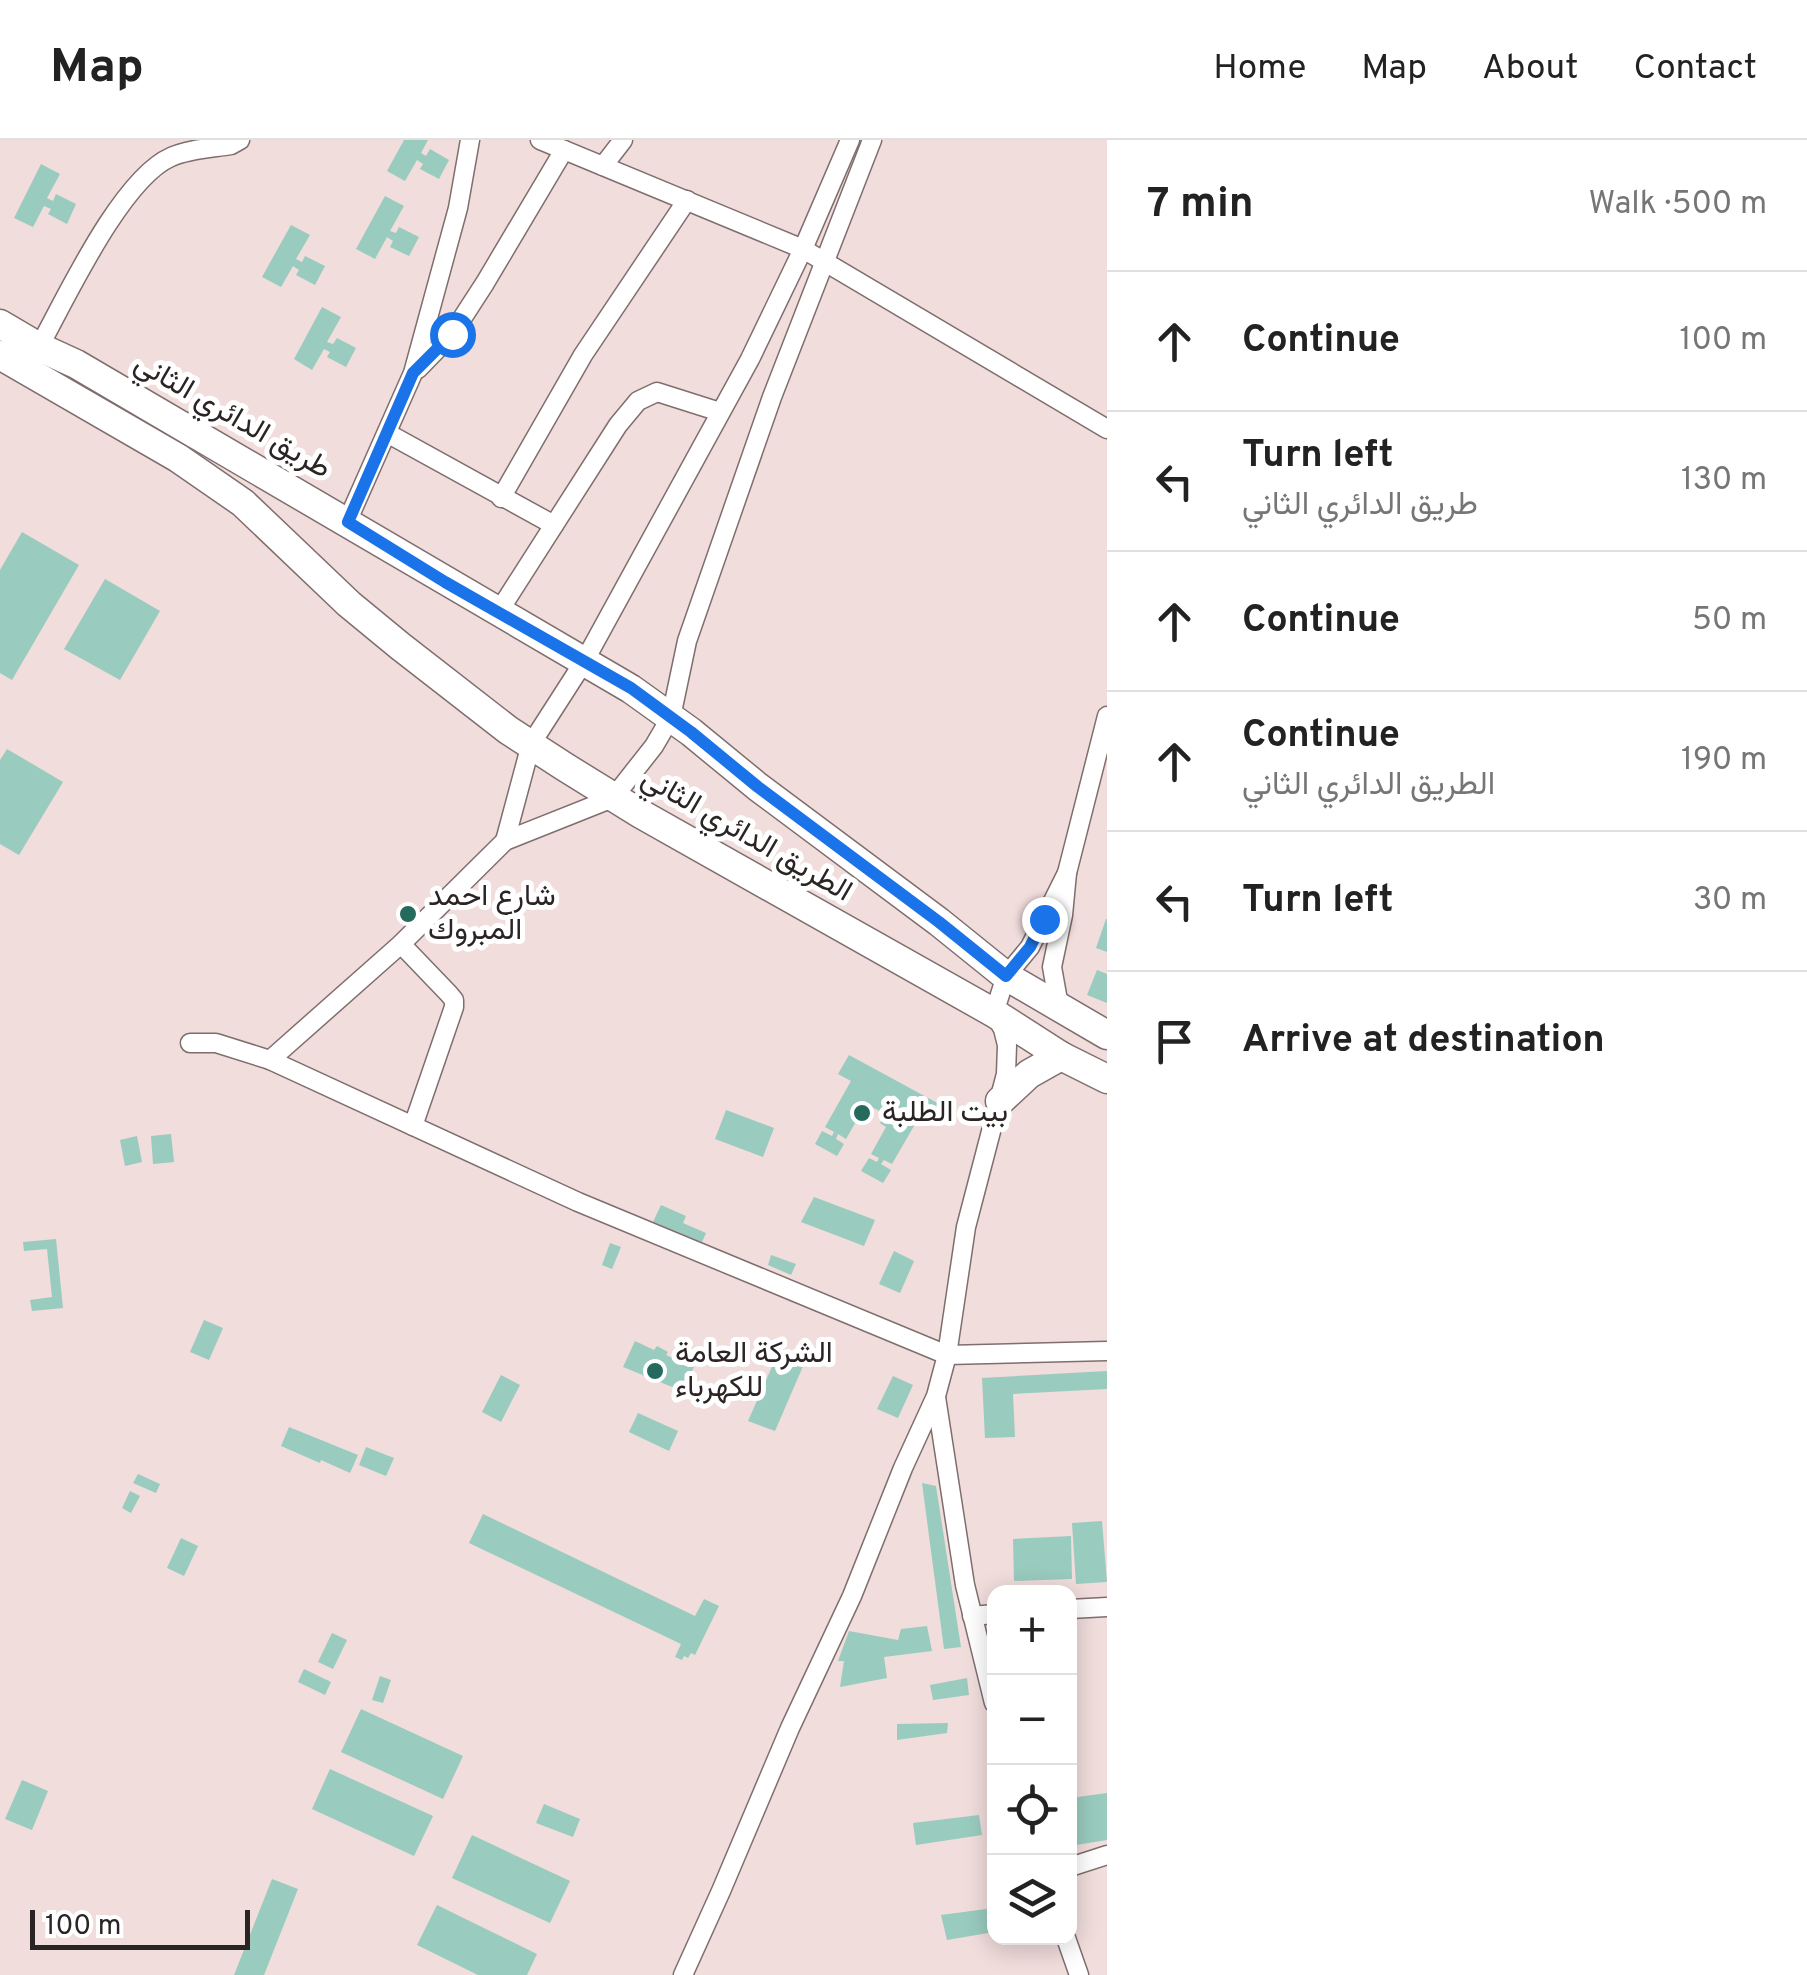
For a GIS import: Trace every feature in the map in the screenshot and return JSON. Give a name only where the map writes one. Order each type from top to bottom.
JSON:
[{"type":"main road","name":"طريق الدائري الثاني","points":[[0,324],[76,364],[585,660]]},
{"type":"main road","points":[[0,355],[178,458],[244,503],[349,604],[531,744]]},
{"type":"main road","name":"الطريق الدائري الثاني","points":[[585,660],[671,717],[1006,976],[1107,1035]]},
{"type":"main road","name":"الطريق الدائري الثاني","points":[[531,744],[613,798],[994,1013],[1061,1056],[1107,1078]]},
{"type":"main road","points":[[1000,1101],[1037,1068],[1061,1056]]},
{"type":"street","points":[[39,346],[109,220],[150,171],[171,156],[240,140]]},
{"type":"street","points":[[348,522],[413,373],[458,208],[470,140]]},
{"type":"street","points":[[540,140],[803,248],[1107,429]]},
{"type":"street","points":[[603,166],[623,140]]},
{"type":"street","points":[[506,841],[531,744],[585,660],[750,359],[850,140]]},
{"type":"street","points":[[270,1060],[401,944],[506,841],[613,798],[642,763],[671,717],[687,641],[772,398],[872,140]]},
{"type":"street","points":[[413,373],[452,334],[564,150]]},
{"type":"street","points":[[501,498],[584,354],[686,200]]},
{"type":"street","points":[[498,611],[618,424],[638,401],[657,392],[720,412]]},
{"type":"street","points":[[387,433],[554,526]]},
{"type":"street","points":[[683,1975],[852,1596],[936,1396],[947,1355],[966,1227],[1006,1074],[1007,1045],[994,1013],[1006,976],[1030,947],[1066,874],[1098,782],[1107,716]]},
{"type":"street","points":[[1058,1006],[1052,967],[1063,915],[1066,874]]},
{"type":"street","points":[[401,944],[454,1000],[414,1126]]},
{"type":"street","points":[[190,1043],[216,1043],[270,1060],[578,1202],[947,1355],[1107,1351]]},
{"type":"street","points":[[936,1396],[954,1523],[987,1675]]},
{"type":"street","points":[[1077,1608],[1107,1606]]},
{"type":"street","points":[[972,1616],[987,1615]]},
{"type":"street","points":[[1077,1865],[1107,1856]]},
{"type":"street","points":[[1068,1945],[1079,1975]]},
{"type":"building","points":[[404,140],[428,140],[421,153],[426,156],[430,149],[449,160],[439,179],[420,169],[423,164],[417,160],[405,181],[387,171]]},
{"type":"building","points":[[41,164],[60,174],[47,198],[53,201],[56,194],[76,204],[67,224],[48,214],[51,209],[44,206],[33,227],[14,218]]},
{"type":"building","points":[[385,196],[404,206],[390,231],[396,233],[399,227],[419,237],[409,256],[390,247],[393,241],[387,237],[375,259],[356,249]]},
{"type":"building","points":[[291,225],[310,235],[296,259],[302,262],[305,256],[325,266],[315,285],[296,275],[299,270],[293,266],[281,287],[262,277]]},
{"type":"building","points":[[322,307],[341,317],[327,342],[333,344],[337,338],[356,348],[346,367],[327,357],[330,352],[324,349],[312,370],[294,359]]},
{"type":"building","points":[[22,532],[79,565],[12,680],[0,673],[0,570]]},
{"type":"building","points":[[105,579],[160,611],[120,680],[64,649]]},
{"type":"building","points":[[7,749],[63,782],[19,855],[0,844],[0,760]]},
{"type":"building","points":[[1107,919],[1107,952],[1096,948]]},
{"type":"building","points":[[1097,970],[1107,974],[1107,1003],[1087,995]]},
{"type":"building","points":[[849,1055],[941,1105],[929,1125],[918,1119],[892,1164],[884,1160],[881,1164],[891,1170],[883,1183],[861,1171],[869,1158],[877,1162],[879,1158],[871,1154],[886,1127],[880,1123],[885,1114],[866,1104],[846,1139],[838,1134],[836,1139],[844,1144],[837,1156],[815,1144],[822,1131],[832,1136],[834,1132],[825,1127],[851,1081],[838,1074]]},
{"type":"building","points":[[726,1110],[774,1128],[763,1157],[715,1139]]},
{"type":"building","points":[[171,1134],[174,1162],[153,1164],[151,1136]]},
{"type":"building","points":[[137,1136],[142,1162],[125,1166],[120,1140]]},
{"type":"building","points":[[814,1197],[875,1220],[864,1246],[801,1222]]},
{"type":"building","points":[[661,1205],[686,1216],[683,1223],[706,1233],[702,1242],[653,1222]]},
{"type":"building","points":[[56,1239],[63,1308],[32,1311],[30,1300],[52,1297],[47,1249],[24,1251],[23,1242]]},
{"type":"building","points":[[610,1243],[621,1247],[612,1269],[602,1265]]},
{"type":"building","points":[[894,1251],[914,1261],[900,1293],[879,1284]]},
{"type":"building","points":[[771,1255],[796,1264],[791,1275],[768,1265]]},
{"type":"building","points":[[204,1320],[223,1328],[209,1360],[190,1352]]},
{"type":"building","points":[[635,1341],[654,1350],[657,1346],[668,1352],[666,1355],[694,1367],[682,1391],[623,1367]]},
{"type":"building","points":[[778,1353],[804,1364],[775,1431],[748,1421]]},
{"type":"building","points":[[1107,1371],[1107,1389],[1013,1394],[1015,1437],[985,1438],[982,1378]]},
{"type":"building","points":[[501,1375],[520,1385],[501,1422],[482,1412]]},
{"type":"building","points":[[893,1376],[913,1385],[898,1418],[877,1409]]},
{"type":"building","points":[[638,1413],[678,1431],[669,1451],[629,1432]]},
{"type":"building","points":[[289,1427],[358,1455],[350,1473],[281,1446]]},
{"type":"building","points":[[366,1447],[394,1458],[386,1476],[359,1465]]},
{"type":"building","points":[[138,1474],[160,1484],[156,1493],[133,1483]]},
{"type":"building","points":[[922,1483],[936,1486],[961,1647],[944,1649]]},
{"type":"building","points":[[130,1491],[140,1496],[131,1513],[122,1508]]},
{"type":"building","points":[[483,1514],[695,1616],[704,1599],[719,1606],[695,1655],[691,1653],[682,1660],[675,1657],[681,1644],[469,1543]]},
{"type":"building","points":[[1102,1521],[1107,1582],[1076,1584],[1072,1523]]},
{"type":"building","points":[[1071,1536],[1072,1579],[1014,1581],[1013,1539]]},
{"type":"building","points":[[181,1538],[198,1546],[184,1576],[167,1568]]},
{"type":"building","points":[[927,1626],[932,1651],[884,1657],[887,1678],[840,1687],[844,1661],[838,1661],[849,1631],[898,1640],[901,1629]]},
{"type":"building","points":[[332,1633],[347,1640],[333,1669],[318,1662]]},
{"type":"building","points":[[304,1669],[331,1682],[325,1695],[298,1682]]},
{"type":"building","points":[[380,1676],[391,1680],[383,1703],[372,1700]]},
{"type":"building","points":[[967,1678],[969,1695],[933,1700],[930,1685]]},
{"type":"building","points":[[361,1709],[463,1756],[443,1799],[341,1752]]},
{"type":"building","points":[[948,1723],[947,1733],[897,1740],[897,1724]]},
{"type":"building","points":[[330,1769],[433,1816],[414,1856],[312,1809]]},
{"type":"building","points":[[22,1780],[48,1791],[32,1830],[5,1819]]},
{"type":"building","points":[[1107,1793],[1107,1840],[1077,1845],[1077,1797]]},
{"type":"building","points":[[544,1804],[580,1819],[573,1837],[536,1823]]},
{"type":"building","points":[[979,1815],[982,1835],[916,1845],[913,1823]]},
{"type":"building","points":[[472,1835],[570,1881],[550,1923],[452,1878]]},
{"type":"building","points":[[272,1879],[298,1889],[264,1975],[234,1975]]},
{"type":"building","points":[[437,1905],[537,1954],[527,1975],[478,1975],[417,1945]]},
{"type":"building","points":[[987,1909],[987,1933],[947,1940],[941,1915]]},
{"type":"place","name":"شارع احمد المبروك","points":[[408,914]]},
{"type":"place","name":"بيت الطلبة","points":[[862,1113]]},
{"type":"place","name":"الشركة العامة للكهرباء","points":[[655,1371]]},
{"type":"route","points":[[452,334],[413,373],[348,522],[631,688],[1006,976],[1030,947],[1044,919]]}]
